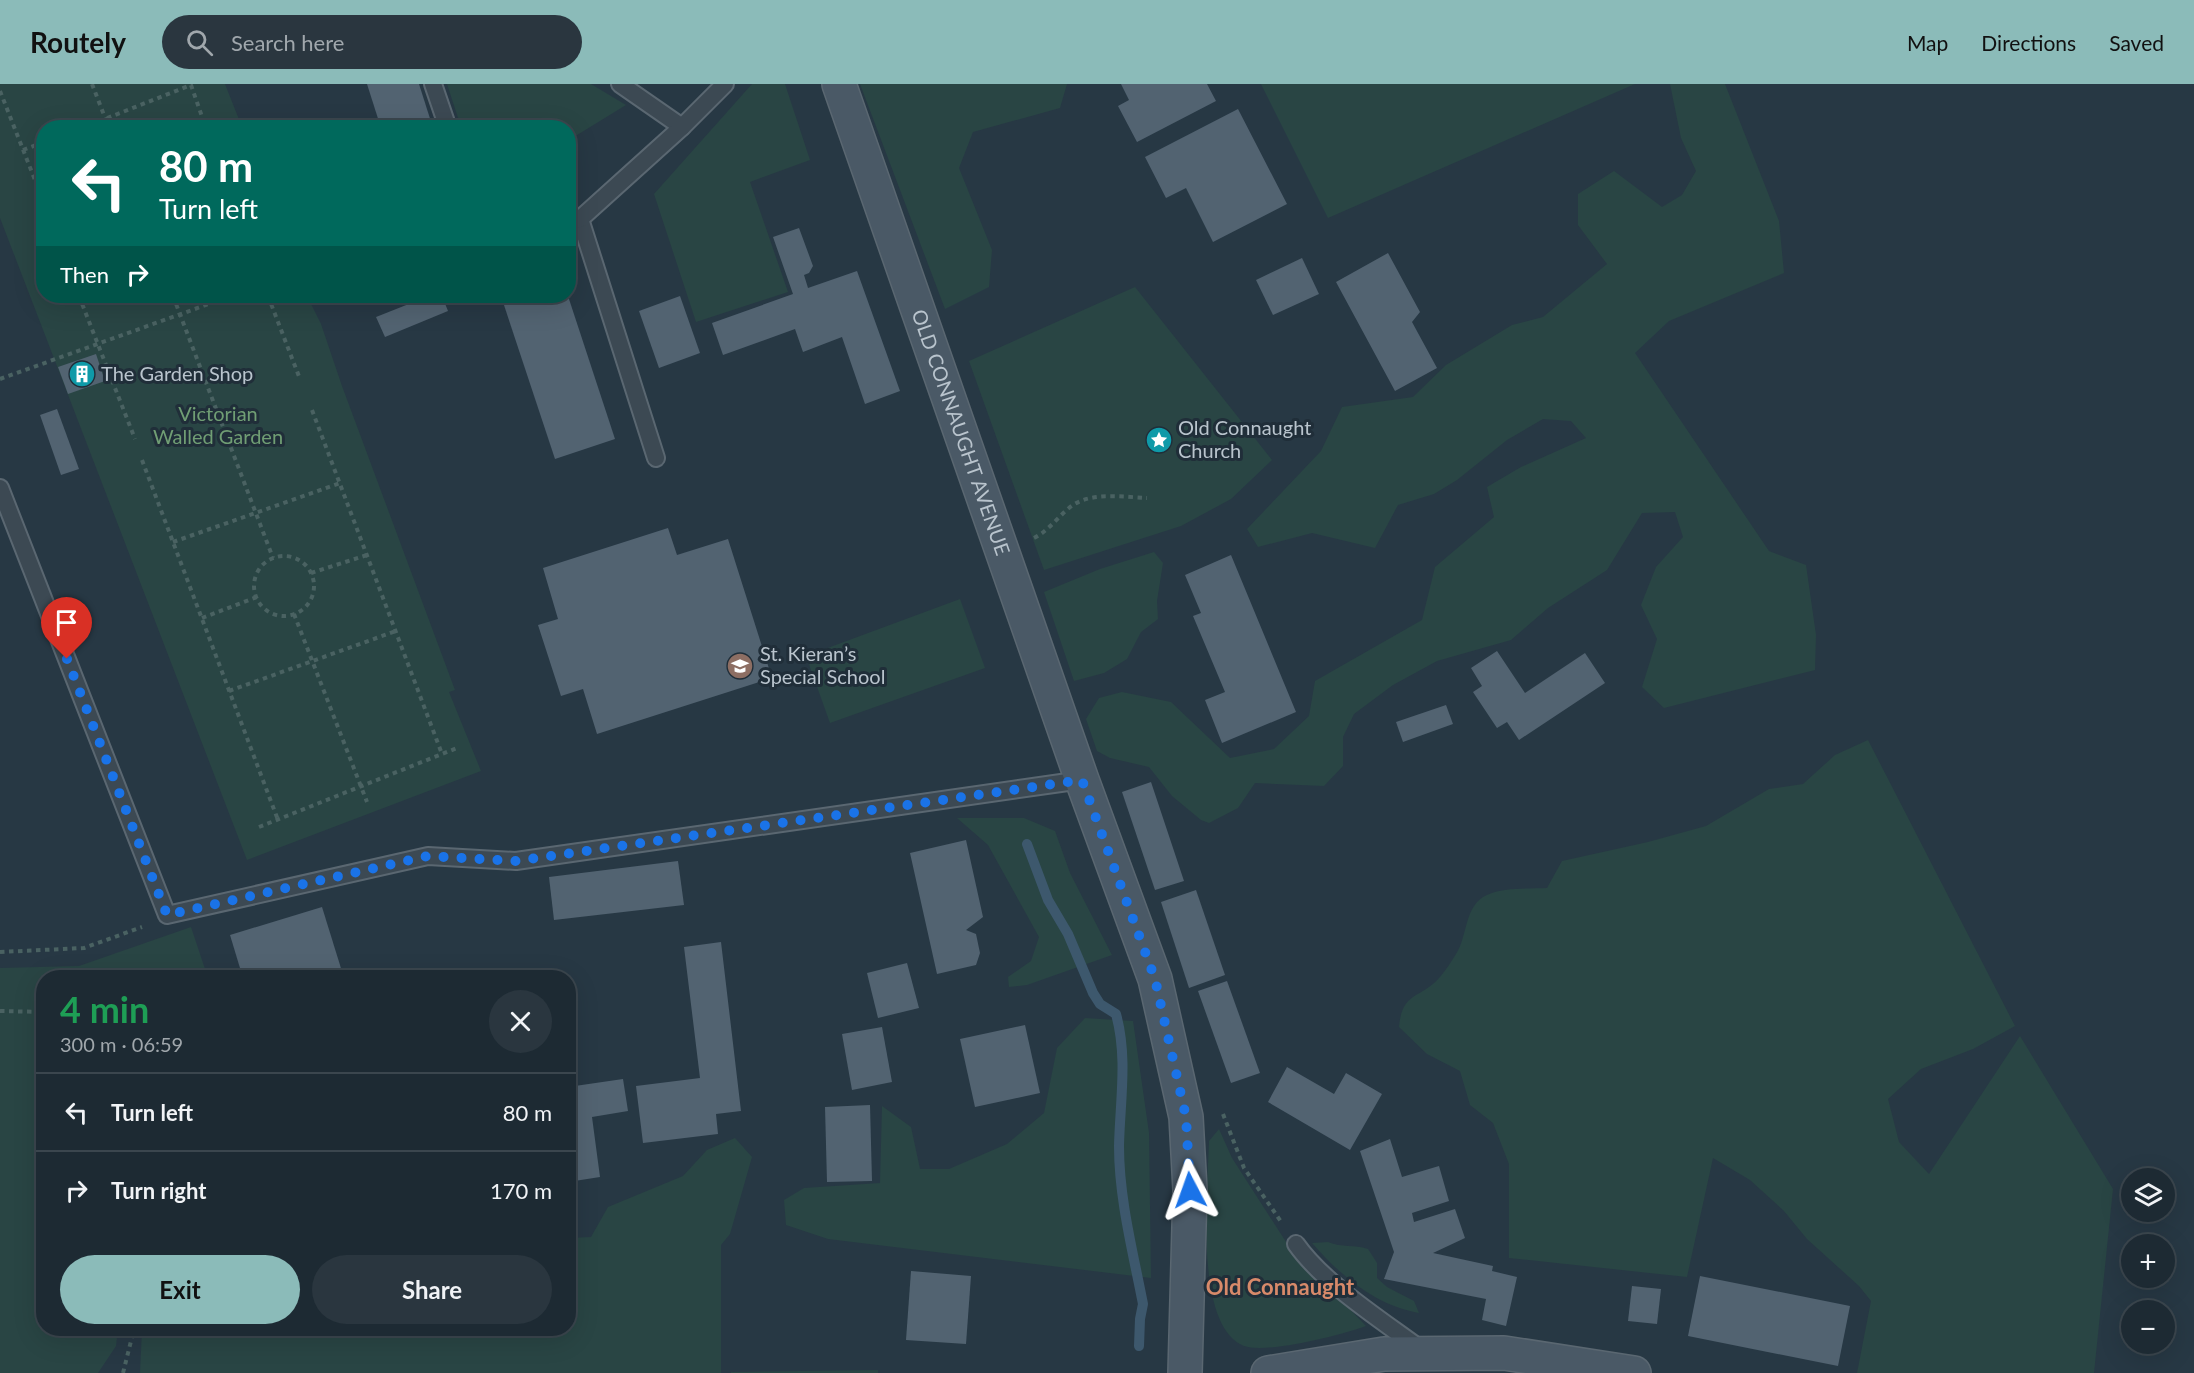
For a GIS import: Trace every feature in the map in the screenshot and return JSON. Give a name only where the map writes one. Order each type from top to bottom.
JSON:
[{"type":"street","name":"OLD CONNAUGHT AVENUE","points":[[838,84],[1082,780],[1155,979],[1186,1117],[1190,1190],[1185,1373]]},
{"type":"street","points":[[1268,1373],[1384,1354],[1426,1354],[1504,1363],[1634,1373]]},
{"type":"lane","points":[[433,84],[445,120]]},
{"type":"lane","points":[[620,84],[682,128]]},
{"type":"lane","points":[[576,219],[682,128],[725,84]]},
{"type":"lane","points":[[576,227],[656,458]]},
{"type":"lane","points":[[0,488],[167,915],[428,856],[516,861],[1082,780]]},
{"type":"lane","points":[[1296,1244],[1303,1254],[1346,1292],[1426,1354]]},
{"type":"path","points":[[92,84],[105,119],[191,85],[203,120]]},
{"type":"path","points":[[0,91],[36,183]]},
{"type":"path","points":[[23,150],[36,145]]},
{"type":"path","points":[[82,303],[135,439]]},
{"type":"path","points":[[176,303],[273,558]]},
{"type":"path","points":[[0,379],[210,303]]},
{"type":"path","points":[[271,303],[300,379]]},
{"type":"path","points":[[312,410],[442,754]]},
{"type":"path","points":[[142,460],[278,820]]},
{"type":"path","points":[[174,542],[340,483]]},
{"type":"path","points":[[1003,552],[1041,535],[1071,506],[1089,498],[1147,498]]},
{"type":"path","points":[[311,573],[367,555]]},
{"type":"path","points":[[273,558],[293,558],[304,564],[311,573],[314,585],[311,598],[304,608],[294,614],[273,614],[257,597],[255,578],[261,568],[273,558]]},
{"type":"path","points":[[202,618],[257,597]]},
{"type":"path","points":[[294,614],[367,802]]},
{"type":"path","points":[[229,691],[396,631]]},
{"type":"path","points":[[259,827],[457,748]]},
{"type":"path","points":[[0,952],[84,948],[167,915]]},
{"type":"path","points":[[0,1011],[36,1012]]},
{"type":"path","points":[[1220,1105],[1244,1168],[1296,1244]]},
{"type":"path","points":[[123,1373],[132,1336]]},
{"type":"green space","name":"Victorian Walled Garden","points":[[0,84],[225,84],[239,120],[36,120],[36,303],[310,303],[321,324],[455,690],[449,692],[481,771],[247,860],[0,218]]},
{"type":"green space","points":[[447,84],[591,84],[626,105],[576,136],[576,120],[459,120]]},
{"type":"green space","points":[[752,84],[785,84],[810,160],[750,182],[788,292],[696,322],[654,194]]},
{"type":"green space","points":[[860,84],[1067,84],[1060,108],[973,132],[959,168],[992,250],[989,287],[945,309]]},
{"type":"green space","points":[[1261,84],[1635,84],[1328,218]]},
{"type":"green space","points":[[1670,84],[1725,84],[1779,221],[1784,273],[1669,321],[1635,353],[1769,551],[1806,565],[1816,635],[1815,670],[1664,708],[1642,687],[1657,639],[1641,605],[1656,567],[1683,537],[1675,512],[1642,513],[1607,570],[1548,608],[1511,640],[1437,661],[1393,685],[1354,714],[1343,737],[1343,766],[1324,786],[1255,783],[1238,808],[1209,823],[1201,820],[1172,796],[1149,767],[1110,758],[1097,751],[1086,719],[1099,698],[1122,692],[1171,702],[1230,758],[1274,749],[1309,716],[1315,681],[1422,620],[1435,567],[1494,517],[1487,487],[1521,467],[1586,438],[1571,421],[1543,419],[1507,440],[1457,480],[1434,494],[1398,505],[1375,548],[1312,533],[1258,547],[1247,529],[1321,451],[1342,407],[1413,397],[1446,365],[1512,325],[1543,317],[1607,264],[1578,225],[1578,194],[1614,171],[1662,207],[1682,195],[1696,171],[1681,138]]},
{"type":"green space","points":[[1135,287],[1272,460],[1231,499],[1181,526],[1044,570],[969,361]]},
{"type":"green space","points":[[1154,552],[1163,563],[1157,601],[1158,619],[1141,632],[1127,659],[1104,673],[1074,681],[1044,592],[1100,569]]},
{"type":"green space","points":[[960,599],[985,668],[830,723],[806,656]]},
{"type":"green space","points":[[1868,740],[2015,1026],[1973,1049],[1921,1069],[1888,1099],[1899,1142],[1929,1174],[2020,1036],[2113,1189],[2094,1373],[1857,1373],[1871,1301],[1859,1286],[1807,1239],[1784,1211],[1750,1180],[1713,1158],[1687,1277],[1509,1258],[1509,1164],[1493,1123],[1470,1105],[1460,1071],[1427,1054],[1399,1027],[1401,1015],[1408,1001],[1433,984],[1456,954],[1470,913],[1474,906],[1487,895],[1508,890],[1547,888],[1562,861],[1648,842],[1706,826],[1769,789],[1803,784],[1835,755]]},
{"type":"green space","points":[[957,818],[1024,818],[1055,831],[1070,873],[1112,955],[1027,985],[1009,987],[1008,977],[1031,961],[1039,937],[988,845]]},
{"type":"green space","points":[[191,927],[205,970],[36,970],[36,1336],[117,1336],[116,1346],[98,1373],[0,1373],[0,968],[79,966]]},
{"type":"green space","points":[[1085,1018],[1133,1021],[1149,1133],[1151,1278],[828,1239],[786,1225],[784,1200],[804,1188],[880,1183],[882,1106],[911,1127],[920,1169],[949,1169],[1007,1144],[1044,1113],[1057,1048]]},
{"type":"green space","points":[[1219,1129],[1232,1158],[1288,1245],[1366,1326],[1323,1338],[1269,1348],[1244,1346],[1228,1333],[1217,1312],[1210,1284],[1207,1253],[1209,1141]]},
{"type":"green space","points":[[735,1138],[752,1157],[730,1234],[721,1245],[721,1373],[140,1373],[142,1336],[576,1336],[576,1238],[591,1237],[608,1207],[683,1176],[707,1150]]},
{"type":"green space","points":[[1328,1242],[1368,1249],[1377,1263],[1377,1278],[1387,1287],[1414,1301],[1419,1313],[1373,1296],[1347,1278],[1312,1243]]},
{"type":"green space","points":[[878,1370],[878,1373],[731,1373],[731,1372]]},
{"type":"building","points":[[367,84],[419,84],[430,120],[378,120]]},
{"type":"building","points":[[1121,84],[1207,84],[1216,101],[1137,142],[1118,106],[1129,100]]},
{"type":"building","points":[[1238,109],[1287,204],[1213,242],[1186,188],[1166,198],[1145,157]]},
{"type":"building","points":[[799,228],[813,266],[809,273],[804,275],[808,288],[857,271],[900,391],[865,404],[842,337],[803,352],[795,329],[723,355],[712,323],[793,294],[773,237]]},
{"type":"building","points":[[1388,253],[1420,312],[1412,322],[1437,368],[1395,391],[1336,282]]},
{"type":"building","points":[[1302,258],[1319,294],[1273,315],[1256,280]]},
{"type":"building","points":[[680,296],[700,353],[659,368],[639,311]]},
{"type":"building","points":[[411,303],[445,303],[448,311],[385,337],[376,317]]},
{"type":"building","points":[[503,303],[570,303],[615,439],[555,459]]},
{"type":"building","name":"The Garden Shop","points":[[96,354],[105,381],[68,394],[58,367]]},
{"type":"building","points":[[57,409],[79,469],[61,475],[40,415]]},
{"type":"building","points":[[668,528],[677,555],[728,539],[772,678],[597,734],[583,689],[561,696],[538,625],[558,619],[543,568]]},
{"type":"building","points":[[1231,555],[1296,712],[1222,743],[1205,700],[1225,692],[1193,616],[1201,613],[1185,575]]},
{"type":"building","points":[[1497,651],[1525,693],[1585,653],[1605,683],[1519,740],[1507,722],[1497,728],[1473,692],[1482,686],[1471,668]]},
{"type":"building","points":[[1446,705],[1453,724],[1403,742],[1396,722]]},
{"type":"building","points":[[1151,782],[1184,881],[1155,890],[1122,792]]},
{"type":"building","points":[[966,840],[983,917],[966,930],[976,934],[980,953],[976,965],[937,974],[910,853]]},
{"type":"building","points":[[678,861],[684,905],[554,920],[549,877]]},
{"type":"building","points":[[1196,890],[1225,975],[1189,988],[1161,902]]},
{"type":"building","points":[[322,907],[342,970],[241,970],[230,935]]},
{"type":"building","points":[[721,942],[741,1111],[716,1114],[718,1134],[643,1143],[636,1086],[700,1078],[684,947]]},
{"type":"building","points":[[907,963],[919,1008],[878,1018],[867,973]]},
{"type":"building","points":[[1227,981],[1260,1073],[1231,1083],[1198,991]]},
{"type":"building","points":[[1025,1025],[1040,1093],[975,1107],[960,1039]]},
{"type":"building","points":[[882,1027],[892,1082],[852,1090],[842,1034]]},
{"type":"building","points":[[1287,1067],[1334,1094],[1346,1073],[1382,1094],[1350,1150],[1268,1102]]},
{"type":"building","points":[[623,1079],[628,1111],[592,1117],[600,1177],[576,1181],[576,1086]]},
{"type":"building","points":[[870,1105],[872,1181],[827,1182],[825,1107]]},
{"type":"building","points":[[1390,1139],[1402,1177],[1439,1166],[1449,1201],[1412,1213],[1414,1222],[1455,1209],[1465,1238],[1433,1253],[1493,1266],[1492,1271],[1517,1277],[1506,1326],[1482,1320],[1486,1299],[1384,1279],[1394,1252],[1360,1151]]},
{"type":"building","points":[[911,1271],[971,1276],[966,1344],[906,1340]]},
{"type":"building","points":[[1700,1276],[1850,1306],[1838,1366],[1688,1336]]},
{"type":"building","points":[[1632,1286],[1661,1289],[1657,1324],[1628,1321]]},
{"type":"waterway","points":[[1027,844],[1048,900],[1068,934],[1093,993],[1100,1004],[1116,1014],[1120,1030],[1122,1047],[1119,1146],[1121,1186],[1143,1304],[1139,1346]]},
{"type":"place","name":"The Garden Shop","points":[[82,374]]},
{"type":"place","name":"Old Connaught Church","points":[[1159,440]]},
{"type":"place","name":"St. Kieran’s Special School","points":[[740,666]]},
{"type":"district","name":"Old Connaught","points":[[1280,1287]]},
{"type":"route","points":[[67,659],[167,915],[428,856],[516,861],[1082,780],[1155,979],[1186,1117],[1190,1190]]}]
